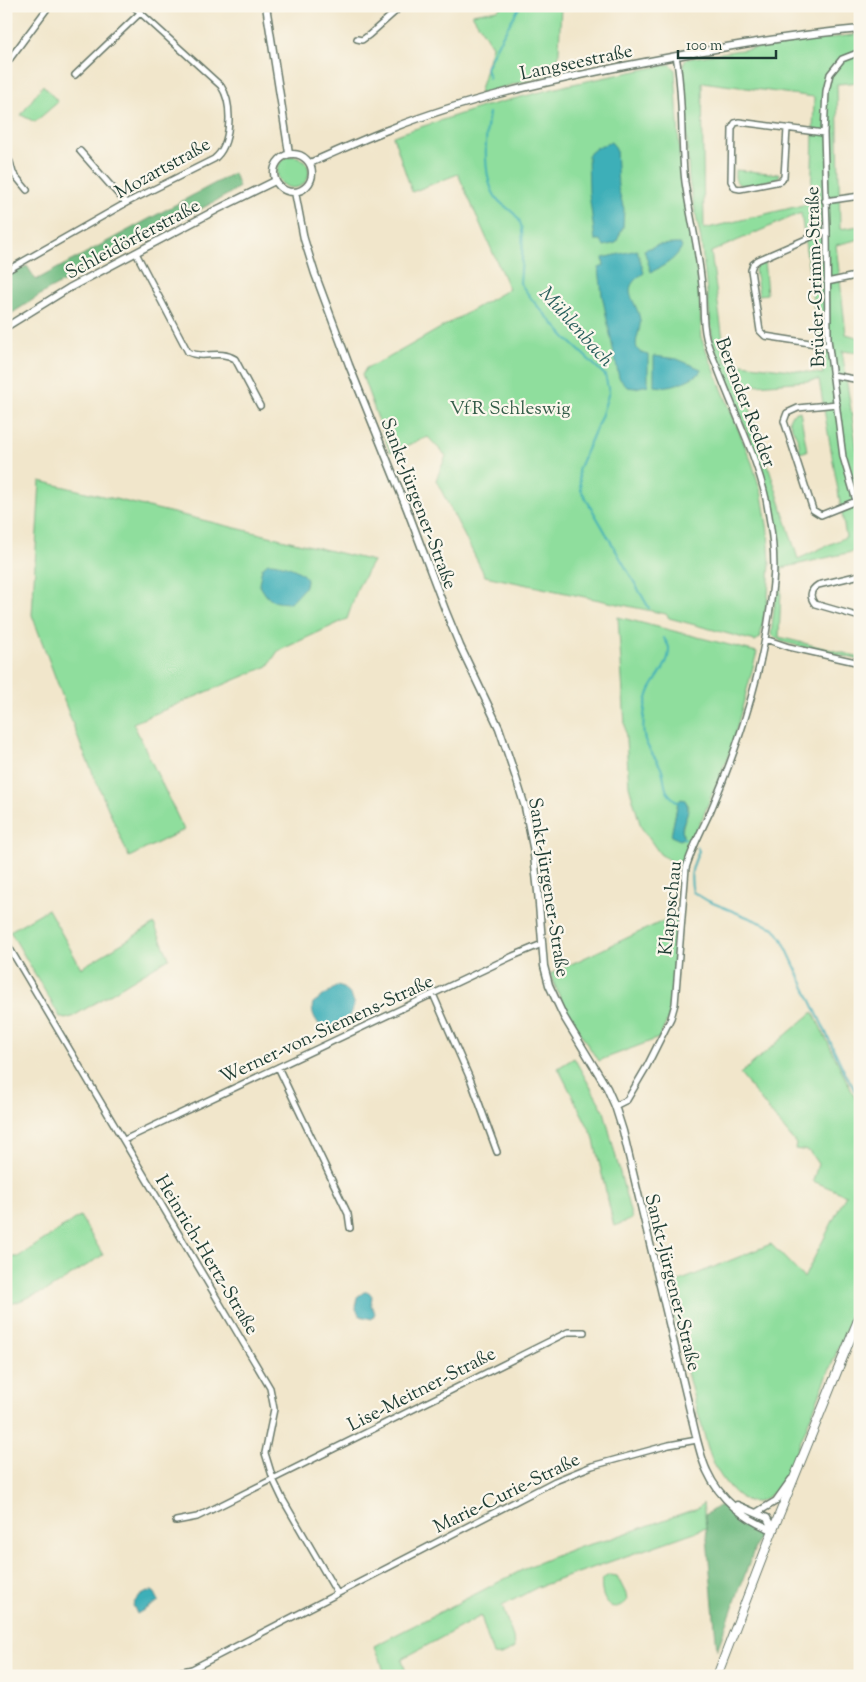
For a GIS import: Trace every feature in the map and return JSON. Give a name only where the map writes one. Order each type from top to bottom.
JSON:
[{"type":"main road","points":[[717,1676],[795,1473],[860,1315]]},
{"type":"street","points":[[6,64],[49,6]]},
{"type":"street","name":"Mozartstraße","points":[[6,271],[61,242],[126,203],[214,159],[224,147],[229,114],[226,94],[221,86],[134,6]]},
{"type":"street","points":[[266,6],[289,153]]},
{"type":"street","points":[[357,39],[362,40],[369,36],[396,11],[398,6]]},
{"type":"street","points":[[75,75],[140,13]]},
{"type":"street","name":"Langseestraße","points":[[310,163],[390,128],[478,100],[567,78],[765,40],[860,29]]},
{"type":"street","name":"Brüder-Grimm-Straße","points":[[860,52],[842,60],[830,74],[826,91],[824,133],[829,346],[843,457],[860,514]]},
{"type":"street","name":"Berender Redder","points":[[676,56],[681,79],[685,182],[696,238],[706,336],[750,449],[760,478],[768,514],[773,552],[774,582],[763,647]]},
{"type":"street","points":[[787,129],[784,177],[781,181],[740,190],[735,188],[731,181],[731,172],[732,128],[735,123],[824,133]]},
{"type":"street","points":[[80,151],[126,203]]},
{"type":"street","points":[[289,153],[301,155],[310,163],[312,169],[310,182],[306,187],[295,192],[283,190],[275,181],[275,164],[283,156],[289,153]]},
{"type":"street","points":[[6,157],[10,162],[13,173],[27,190]]},
{"type":"street","name":"Schleidörferstraße","points":[[6,327],[69,288],[275,181]]},
{"type":"street","name":"Sankt-Jürgener-Straße","points":[[295,192],[306,247],[349,365],[450,620],[499,728],[516,778],[533,847],[544,966],[554,998],[607,1088],[615,1106],[623,1131],[697,1440],[706,1469],[713,1483],[730,1503],[750,1519],[773,1530]]},
{"type":"street","points":[[825,201],[860,196]]},
{"type":"street","points":[[827,230],[758,260],[753,264],[751,270],[762,334],[796,342],[829,346]]},
{"type":"street","points":[[136,252],[188,352],[194,355],[228,355],[234,360],[260,406]]},
{"type":"street","points":[[827,282],[860,275]]},
{"type":"street","points":[[832,375],[860,380]]},
{"type":"street","points":[[836,404],[798,408],[786,413],[784,421],[815,512],[821,516],[856,501]]},
{"type":"street","points":[[860,575],[818,586],[811,593],[812,601],[815,604],[860,616]]},
{"type":"street","points":[[765,639],[789,647],[860,663]]},
{"type":"street","name":"Klappschau","points":[[615,1106],[627,1100],[672,1018],[676,1004],[686,868],[734,749],[763,647]]},
{"type":"street","name":"Heinrich-Hertz-Straße","points":[[6,942],[270,1388],[274,1409],[265,1453],[273,1479],[337,1593]]},
{"type":"street","name":"Werner-von-Siemens-Straße","points":[[124,1140],[512,956],[542,944]]},
{"type":"street","points":[[433,994],[471,1081],[497,1152]]},
{"type":"street","points":[[278,1067],[348,1214],[350,1228]]},
{"type":"street","name":"Lise-Meitner-Straße","points":[[176,1521],[196,1517],[568,1332],[584,1332]]},
{"type":"street","name":"Marie-Curie-Straße","points":[[167,1675],[192,1669],[555,1481],[602,1464],[669,1445],[697,1440]]},
{"type":"street","points":[[756,1513],[776,1501],[795,1473]]},
{"type":"street","name":"Sankt-Jürgener-Straße","points":[[730,1503],[767,1518],[773,1530]]},
{"type":"green space","points":[[501,6],[561,6],[558,72],[479,94],[492,46],[472,14],[498,10]]},
{"type":"green space","points":[[860,34],[860,82],[837,84],[840,229],[860,226],[860,239],[836,245],[846,334],[860,338],[860,353],[842,351],[860,469],[860,550],[782,568],[779,637],[860,657],[860,660],[782,642],[771,635],[777,582],[775,536],[769,499],[761,469],[713,344],[701,240],[689,181],[683,65],[686,59]],"holes":[[[702,82],[814,97],[811,203],[704,229]],[[801,213],[823,374],[726,362],[711,252]],[[819,380],[846,537],[798,559],[743,386]]]},
{"type":"green space","name":"VfR Schleswig","points":[[670,64],[675,69],[681,178],[699,289],[702,340],[752,463],[762,495],[768,531],[770,562],[768,596],[760,638],[755,641],[669,618],[666,614],[485,576],[436,480],[446,456],[428,437],[390,452],[362,375],[366,368],[388,358],[509,289],[458,174],[412,192],[393,136],[482,107],[568,85]]},
{"type":"green space","points":[[43,85],[58,102],[35,122],[21,115]]},
{"type":"green space","points":[[293,156],[304,161],[309,172],[304,183],[293,188],[282,183],[277,172],[282,161]]},
{"type":"green space","points":[[735,170],[780,174],[779,177],[771,180],[742,185],[736,181]]},
{"type":"green space","points":[[234,173],[239,187],[227,195],[48,290],[6,317],[6,276],[27,266],[36,280]]},
{"type":"green space","points":[[764,260],[767,294],[759,295],[755,270],[756,265]]},
{"type":"green space","points":[[800,411],[807,451],[799,453],[798,440],[789,420],[792,414]]},
{"type":"green space","points":[[40,481],[373,561],[358,587],[347,619],[278,651],[268,666],[133,723],[184,830],[129,857],[81,746],[32,615]]},
{"type":"green space","points":[[618,617],[757,652],[731,749],[688,849],[682,868],[660,854],[641,827],[629,786]],"holes":[[[678,802],[688,804],[682,832],[683,836],[672,831]]]},
{"type":"green space","points":[[48,909],[81,968],[154,924],[169,958],[72,1017],[65,1019],[60,1017],[10,931]]},
{"type":"green space","points":[[678,914],[672,1003],[668,1019],[659,1038],[598,1061],[564,1007],[550,974]]},
{"type":"green space","points":[[813,1012],[860,1108],[860,1295],[789,1470],[770,1495],[761,1501],[753,1502],[745,1500],[731,1490],[712,1460],[678,1337],[667,1286],[771,1244],[804,1278],[846,1195],[813,1181],[818,1164],[809,1151],[795,1149],[796,1144],[740,1074]]},
{"type":"green space","points":[[574,1058],[604,1111],[632,1219],[614,1226],[593,1136],[558,1068]]},
{"type":"green space","points":[[80,1216],[103,1255],[48,1290],[6,1306],[6,1257],[18,1257]]},
{"type":"green space","points":[[703,1503],[706,1528],[538,1587],[502,1606],[513,1637],[514,1648],[507,1652],[493,1655],[481,1616],[402,1659],[407,1676],[385,1676],[380,1658],[374,1646],[530,1566],[575,1548],[607,1540],[698,1508]]},
{"type":"green space","points":[[720,1505],[760,1534],[717,1650],[705,1515]]},
{"type":"green space","points":[[609,1575],[617,1576],[626,1594],[627,1601],[621,1606],[611,1606],[604,1598],[602,1579]]},
{"type":"water","points":[[611,142],[616,148],[618,188],[624,209],[623,227],[616,243],[604,246],[600,240],[595,240],[589,193],[588,155],[596,148]]},
{"type":"water","points":[[680,244],[682,247],[673,259],[651,272],[644,250],[658,245]]},
{"type":"water","points":[[637,250],[644,273],[636,279],[630,290],[640,320],[636,346],[641,353],[648,355],[648,385],[635,388],[627,387],[619,378],[602,295],[599,268],[604,266],[603,258]]},
{"type":"water","points":[[654,356],[677,359],[701,369],[701,372],[679,384],[654,386]]},
{"type":"water","points":[[268,563],[290,567],[300,572],[307,579],[304,588],[290,603],[271,600],[259,584],[262,568]]},
{"type":"water","points":[[681,799],[685,800],[688,809],[682,826],[683,838],[680,840],[671,836],[678,802]]},
{"type":"water","points":[[337,986],[343,988],[351,995],[353,1010],[349,1017],[341,1024],[323,1028],[314,1017],[313,1003]]},
{"type":"water","points":[[364,1292],[369,1292],[372,1296],[371,1305],[375,1313],[372,1319],[360,1316],[356,1309],[357,1297]]},
{"type":"water","points":[[152,1591],[159,1601],[137,1614],[133,1605],[134,1602],[143,1594]]},
{"type":"waterway","name":"Mühlenbach","points":[[489,78],[486,68],[520,6]]},
{"type":"waterway","name":"Mühlenbach","points":[[489,113],[486,133],[486,158],[489,182],[498,200],[517,217],[521,225],[523,246],[520,283],[566,338],[605,375],[609,392],[601,417],[578,470],[581,490],[649,608]]},
{"type":"waterway","name":"Mühlenbach","points":[[664,638],[669,647],[669,654],[648,695],[643,731],[647,744],[662,771],[666,789],[672,798],[678,802]]},
{"type":"waterway","name":"Mühlenbach","points":[[697,847],[699,851],[691,876],[693,892],[708,901],[774,928],[782,939],[844,1071],[860,1099]]}]
